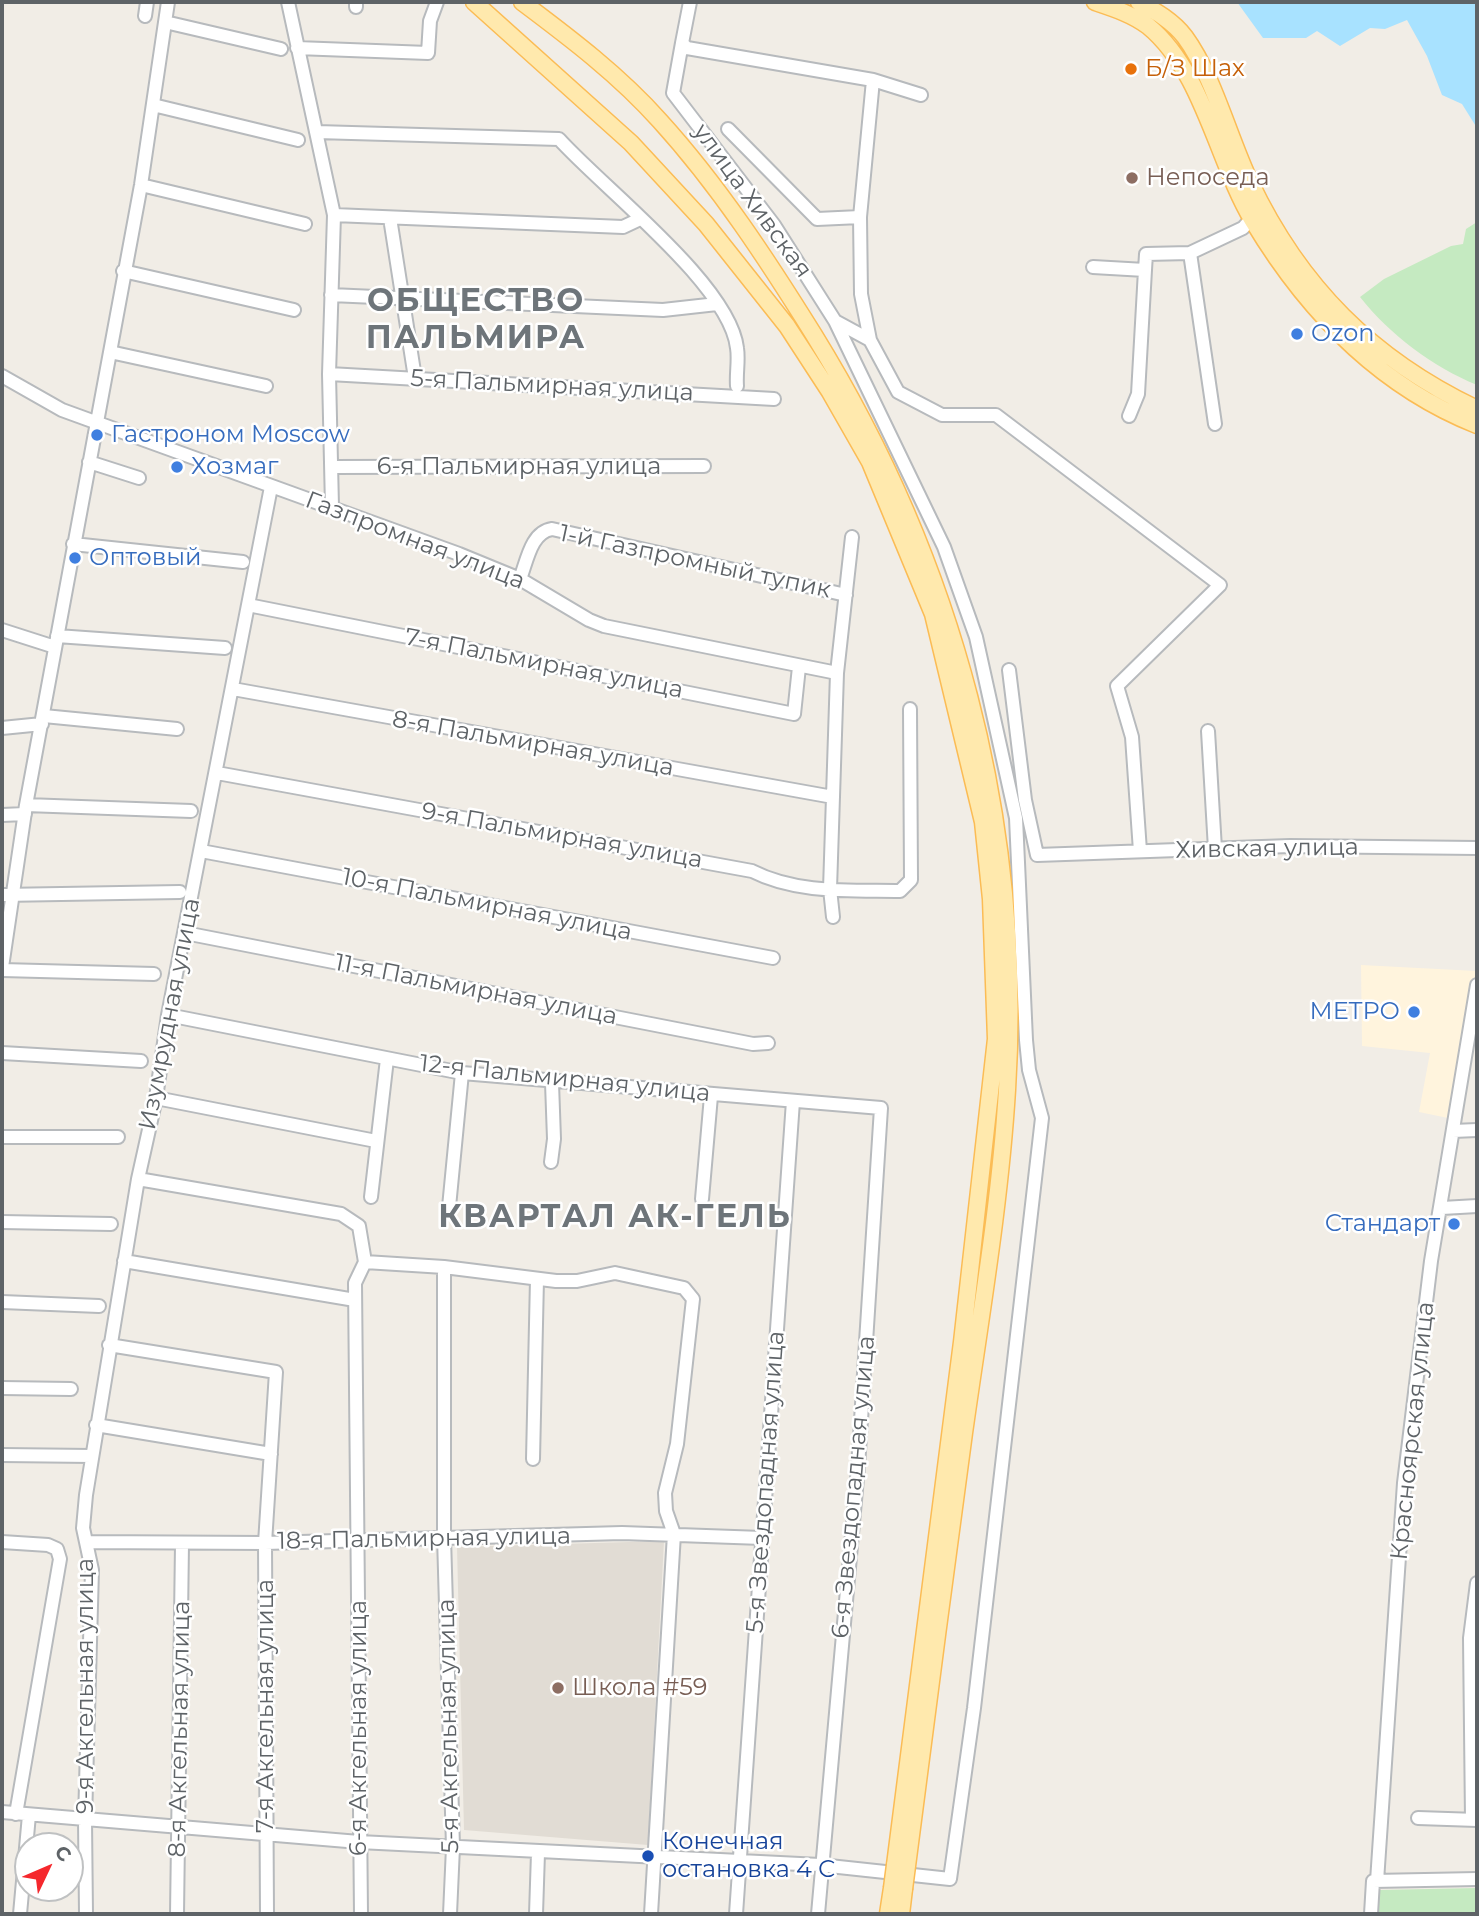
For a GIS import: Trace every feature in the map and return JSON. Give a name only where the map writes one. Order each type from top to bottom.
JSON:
[{"type":"main road","points":[[474,2],[631,143],[706,224],[787,326],[830,392],[870,461],[933,614],[983,822],[991,899],[996,1039],[901,1865]]},
{"type":"main road","points":[[522,2],[601,63],[659,120],[712,183],[814,335],[861,415],[912,523],[951,628],[982,744],[998,840],[1007,924],[1007,1092],[990,1247],[898,1888],[888,1914]]},
{"type":"main road","points":[[1095,2],[1122,11],[1146,25],[1170,47],[1186,73],[1203,93],[1251,184],[1317,288],[1366,341],[1400,367],[1477,409]]},
{"type":"main road","points":[[1139,2],[1160,13],[1184,36],[1251,219],[1298,289],[1371,364],[1418,397],[1477,425]]},
{"type":"main road","points":[[898,1888],[901,1914]]},
{"type":"street","points":[[145,16],[147,2]]},
{"type":"street","points":[[154,974],[2,969],[7,894],[43,720],[95,422],[141,185],[168,2]]},
{"type":"street","points":[[288,2],[334,215],[329,374],[332,507]]},
{"type":"street","points":[[297,48],[428,53],[430,20],[437,2]]},
{"type":"street","name":"улица Хивская","points":[[690,2],[684,46],[673,93],[774,225],[835,321],[870,340]]},
{"type":"street","points":[[165,22],[281,49]]},
{"type":"street","points":[[684,46],[873,80],[920,95]]},
{"type":"street","points":[[873,80],[860,217],[862,294],[870,340],[898,392],[942,415],[996,415],[1220,586],[1118,686],[1132,737],[1139,851]]},
{"type":"street","points":[[153,105],[298,140]]},
{"type":"street","points":[[728,129],[817,219],[860,217]]},
{"type":"street","points":[[317,132],[559,139],[682,258],[717,304],[737,349],[737,386]]},
{"type":"street","points":[[141,185],[305,224]]},
{"type":"street","points":[[334,215],[623,227],[640,219]]},
{"type":"street","points":[[390,218],[415,379]]},
{"type":"street","points":[[1129,416],[1138,394],[1146,254],[1190,253],[1243,228],[1251,219]]},
{"type":"street","points":[[1190,253],[1215,424]]},
{"type":"street","points":[[1093,267],[1145,270]]},
{"type":"street","points":[[123,271],[294,310]]},
{"type":"street","points":[[331,295],[663,310],[717,304]]},
{"type":"street","points":[[2,1812],[359,1842],[820,1865],[950,1879],[974,1708],[1042,1118],[1029,1070],[1026,1040],[1016,818],[975,637],[943,547],[835,321]]},
{"type":"street","points":[[110,352],[266,386]]},
{"type":"street","name":"5-я Пальмирная улица","points":[[329,374],[774,399]]},
{"type":"street","points":[[2,393],[6,378]]},
{"type":"street","name":"Газпромная улица","points":[[6,378],[62,410],[332,507],[520,579],[589,621],[837,673]]},
{"type":"street","points":[[89,462],[139,478]]},
{"type":"street","name":"6-я Пальмирная улица","points":[[333,467],[704,466]]},
{"type":"street","name":"Изумрудная улица","points":[[86,1542],[83,1528],[96,1425],[138,1179],[156,1098],[169,1015],[271,487]]},
{"type":"street","name":"1-й Газпромный тупик","points":[[520,579],[536,537],[543,530],[552,529],[846,595]]},
{"type":"street","points":[[833,917],[830,890],[837,673],[852,537]]},
{"type":"street","points":[[74,544],[243,562]]},
{"type":"street","name":"7-я Пальмирная улица","points":[[248,605],[794,714],[799,667]]},
{"type":"street","points":[[2,630],[56,641],[225,648]]},
{"type":"street","name":"Хивская улица","points":[[1009,670],[1025,800],[1037,855],[1290,846],[1477,848]]},
{"type":"street","name":"8-я Пальмирная улица","points":[[233,689],[833,797]]},
{"type":"street","name":"9-я Пальмирная улица","points":[[217,773],[752,871],[774,883],[830,890],[900,891],[911,880],[913,825],[910,709]]},
{"type":"street","points":[[2,728],[43,720],[177,729]]},
{"type":"street","points":[[1208,731],[1215,849]]},
{"type":"street","points":[[2,815],[25,809],[191,811]]},
{"type":"street","name":"10-я Пальмирная улица","points":[[201,851],[773,958]]},
{"type":"street","points":[[7,894],[180,892]]},
{"type":"street","name":"11-я Пальмирная улица","points":[[185,933],[753,1044],[768,1043]]},
{"type":"street","name":"Красноярская улица","points":[[1371,1914],[1404,1483],[1429,1280],[1453,1131],[1471,1057],[1477,985]]},
{"type":"street","name":"12-я Пальмирная улица","points":[[169,1015],[462,1073],[552,1083],[881,1108]]},
{"type":"street","points":[[2,1053],[141,1061]]},
{"type":"street","points":[[371,1197],[387,1059]]},
{"type":"street","points":[[449,1207],[462,1073]]},
{"type":"street","points":[[551,1162],[554,1139],[552,1083]]},
{"type":"street","points":[[702,1199],[711,1096]]},
{"type":"street","points":[[156,1098],[376,1141]]},
{"type":"street","name":"5-я Звездопадная улица","points":[[736,1914],[793,1101]]},
{"type":"street","name":"6-я Звездопадная улица","points":[[818,1914],[820,1865],[858,1467],[881,1108]]},
{"type":"street","points":[[1453,1131],[1477,1130]]},
{"type":"street","points":[[2,1137],[118,1138]]},
{"type":"street","points":[[138,1179],[341,1214],[359,1226],[365,1262],[444,1266],[537,1279],[577,1281],[615,1273],[691,1293],[693,1299],[677,1444],[665,1493],[666,1511],[674,1534],[651,1914]]},
{"type":"street","points":[[1442,1208],[1477,1206]]},
{"type":"street","points":[[2,1222],[111,1224]]},
{"type":"street","points":[[124,1261],[355,1300]]},
{"type":"street","name":"6-я Акгельная улица","points":[[361,1914],[355,1283],[365,1262]]},
{"type":"street","name":"5-я Акгельная улица","points":[[444,1266],[444,1537],[453,1847],[450,1914]]},
{"type":"street","points":[[533,1459],[537,1279]]},
{"type":"street","points":[[2,1302],[99,1306]]},
{"type":"street","name":"7-я Акгельная улица","points":[[109,1345],[276,1372],[265,1543],[267,1914]]},
{"type":"street","points":[[2,1388],[71,1388]]},
{"type":"street","points":[[96,1425],[271,1454]]},
{"type":"street","points":[[2,1455],[92,1456]]},
{"type":"street","name":"18-я Пальмирная улица","points":[[86,1542],[265,1543],[674,1534],[762,1538]]},
{"type":"street","points":[[2,1542],[48,1545],[57,1549],[60,1559],[23,1815],[20,1914]]},
{"type":"street","name":"9-я Акгельная улица","points":[[86,1542],[92,1570],[85,1820],[86,1914]]},
{"type":"street","name":"8-я Акгельная улица","points":[[177,1914],[182,1544]]},
{"type":"street","points":[[1418,1818],[1474,1820],[1474,1637],[1477,1583]]},
{"type":"street","points":[[536,1914],[538,1853]]},
{"type":"street","points":[[1375,1881],[1477,1879]]},
{"type":"shaded area","points":[[1361,965],[1476,971],[1448,1118],[1419,1112],[1430,1053],[1362,1046]]},
{"type":"shaded area","name":"Школа #59","points":[[664,1541],[648,1845],[464,1830],[457,1547]]},
{"type":"green space","points":[[1477,222],[1477,385],[1444,369],[1413,348],[1385,324],[1360,297],[1384,279],[1451,246],[1463,244],[1466,229]]},
{"type":"green space","points":[[1477,1888],[1477,1914],[1377,1914],[1380,1890]]},
{"type":"water","points":[[1237,2],[1477,2],[1477,128],[1462,104],[1442,95],[1427,56],[1407,20],[1385,29],[1370,28],[1340,46],[1317,31],[1306,38],[1263,38]]},
{"type":"place","name":"Б/З Шах","points":[[1131,69]]},
{"type":"place","name":"Непоседа","points":[[1132,178]]},
{"type":"place","name":"Ozon","points":[[1297,334]]},
{"type":"place","name":"Гастроном Moscow","points":[[97,435]]},
{"type":"place","name":"Хозмаг","points":[[177,467]]},
{"type":"place","name":"Оптовый","points":[[75,558]]},
{"type":"place","name":"МЕТРО","points":[[1414,1012]]},
{"type":"place","name":"Стандарт","points":[[1454,1224]]},
{"type":"place","name":"Школа #59","points":[[558,1688]]},
{"type":"place","name":"Конечная остановка 4 С","points":[[648,1856]]},
{"type":"district","name":"ОБЩЕСТВО ПАЛЬМИРА","points":[[476,320]]},
{"type":"district","name":"КВАРТАЛ АК-ГЕЛЬ","points":[[615,1218]]}]
